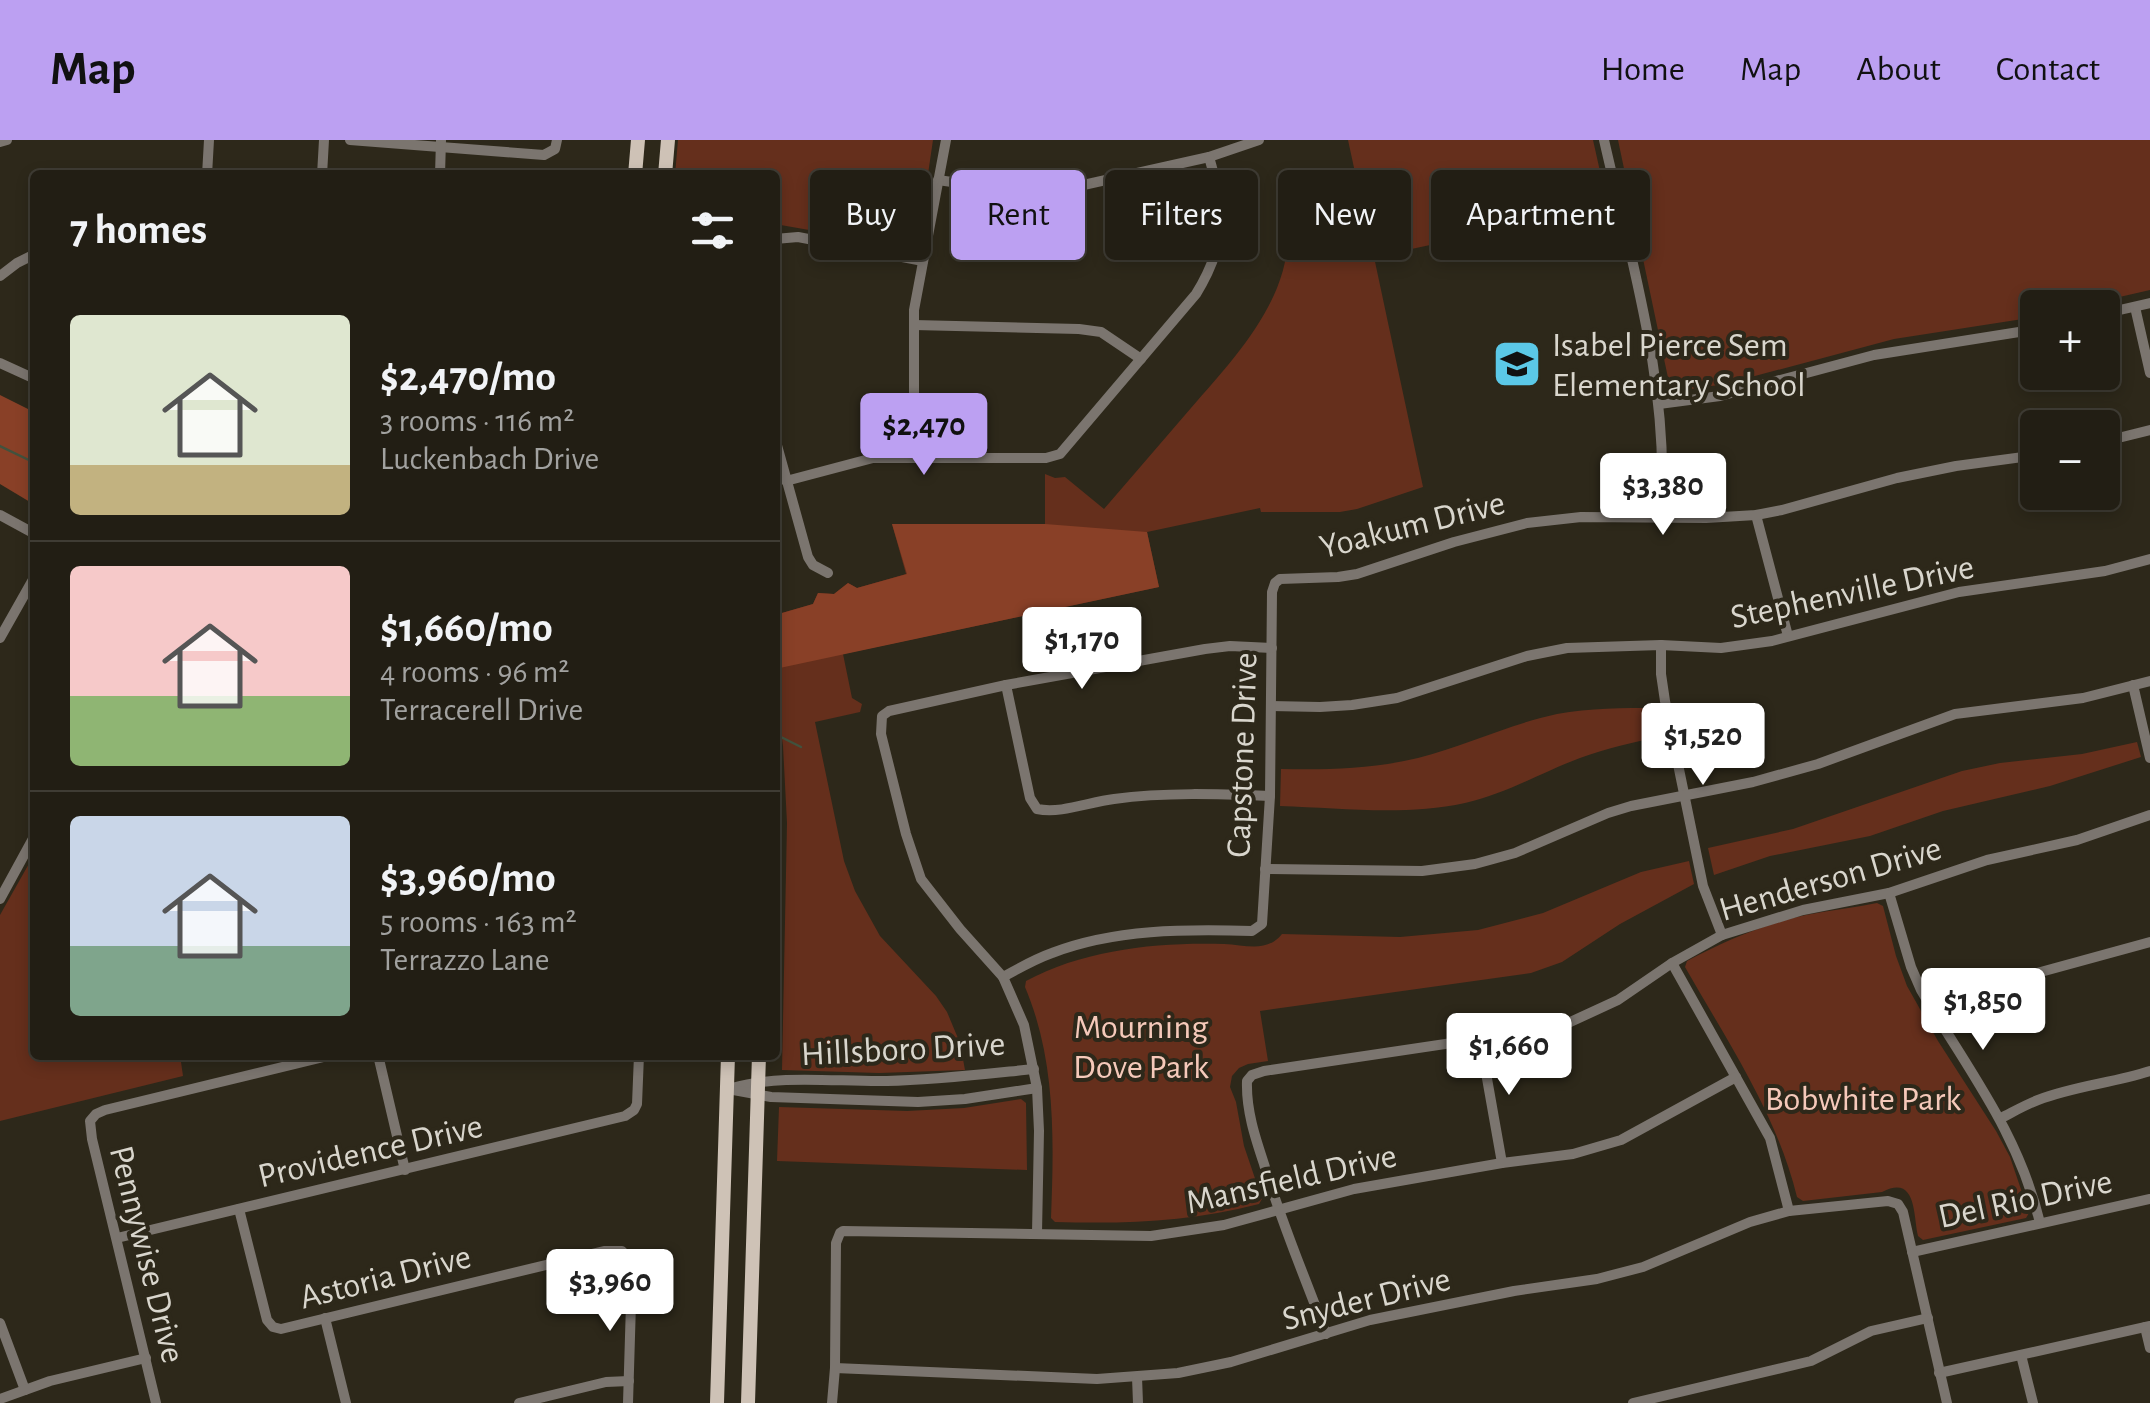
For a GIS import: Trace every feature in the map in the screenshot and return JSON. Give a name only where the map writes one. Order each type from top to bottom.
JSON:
[{"type":"main road","points":[[635,170],[638,140]]},
{"type":"main road","points":[[665,170],[668,140]]},
{"type":"main road","points":[[716,1403],[728,1060]]},
{"type":"main road","points":[[748,1403],[759,1060]]},
{"type":"street","points":[[207,170],[209,140]]},
{"type":"street","points":[[322,170],[324,140]]},
{"type":"street","points":[[350,140],[441,144],[544,156],[552,152],[558,140]]},
{"type":"street","points":[[931,217],[946,140]]},
{"type":"street","points":[[938,180],[989,189],[1046,190],[1106,181],[1209,157],[1259,140]]},
{"type":"street","points":[[1604,140],[1655,372],[1661,448],[1660,518]]},
{"type":"street","points":[[440,170],[441,144]]},
{"type":"street","points":[[786,481],[867,459],[1056,457],[1196,294],[1207,276],[1221,234],[1220,199],[1209,157]]},
{"type":"street","points":[[780,238],[810,239]]},
{"type":"street","points":[[0,276],[30,256]]},
{"type":"street","points":[[914,458],[914,310],[923,260]]},
{"type":"street","points":[[2120,310],[2150,303]]},
{"type":"street","points":[[2135,307],[2150,373]]},
{"type":"street","points":[[914,325],[1101,332],[1141,359]]},
{"type":"street","points":[[1659,404],[1720,396],[1874,355],[2020,333]]},
{"type":"street","points":[[0,363],[30,377]]},
{"type":"street","points":[[2120,438],[2150,430]]},
{"type":"street","name":"Yoakum Drive","points":[[1274,583],[1286,577],[1356,574],[1527,523],[1581,517],[1756,515],[1898,478],[2020,457]]},
{"type":"street","points":[[780,458],[808,557],[818,569],[828,573]]},
{"type":"street","points":[[0,515],[30,531]]},
{"type":"street","points":[[1756,515],[1788,636]]},
{"type":"street","name":"Stephenville Drive","points":[[1271,706],[1320,708],[1397,698],[1527,656],[1567,648],[1721,648],[1788,636],[1960,592],[2104,571],[2150,559]]},
{"type":"street","name":"Capstone Drive","points":[[1003,977],[1048,954],[1083,944],[1162,932],[1252,931],[1260,927],[1264,920],[1270,796],[1274,583]]},
{"type":"street","points":[[0,638],[30,585]]},
{"type":"street","points":[[1661,645],[1664,701],[1703,886],[1722,934]]},
{"type":"street","points":[[1036,1234],[1038,1088],[1024,1025],[1003,977],[921,879],[881,734],[882,716],[889,711],[1006,685],[1205,648],[1272,648]]},
{"type":"street","points":[[1266,868],[1422,871],[1475,864],[1515,853],[1608,814],[1818,764],[1955,714],[2082,698],[2150,681]]},
{"type":"street","points":[[1006,685],[1030,798],[1037,809],[1149,796],[1270,796]]},
{"type":"street","points":[[2133,685],[2150,758]]},
{"type":"street","name":"Henderson Drive","points":[[1278,1210],[1250,1119],[1246,1080],[1252,1074],[1566,1024],[1618,1000],[1722,934],[1803,910],[1890,893],[1987,860],[2077,840],[2150,814]]},
{"type":"street","points":[[0,899],[30,844]]},
{"type":"street","points":[[1890,893],[1911,967],[1935,1015],[2001,1118],[2023,1166],[2040,1223]]},
{"type":"street","points":[[1935,1015],[1987,988],[2150,942]]},
{"type":"street","points":[[1672,964],[1770,1138],[1790,1211]]},
{"type":"street","points":[[1480,1039],[1502,1163]]},
{"type":"street","name":"Pennywise Drive","points":[[156,1403],[90,1130],[92,1118],[104,1110],[311,1060]]},
{"type":"street","points":[[379,1060],[405,1170]]},
{"type":"street","name":"Providence Drive","points":[[117,1238],[625,1116],[634,1110],[638,1099],[639,1060]]},
{"type":"street","name":"Hillsboro Drive","points":[[728,1089],[955,1078],[1034,1069]]},
{"type":"street","points":[[2001,1118],[2050,1095],[2150,1071]]},
{"type":"street","name":"Mansfield Drive","points":[[835,1368],[836,1242],[840,1233],[853,1230],[1150,1236],[1224,1225],[1354,1189],[1573,1154],[1620,1140],[1736,1077]]},
{"type":"street","name":"Hillsboro Drive","points":[[758,1088],[918,1102],[1038,1088]]},
{"type":"street","name":"Del Rio Drive","points":[[1912,1252],[2150,1199]]},
{"type":"street","name":"Snyder Drive","points":[[835,1368],[1097,1379],[1178,1373],[1231,1362],[1370,1320],[1643,1267],[1750,1222],[1790,1211],[1888,1201],[1898,1204],[1912,1252]]},
{"type":"street","name":"Astoria Drive","points":[[239,1209],[264,1310],[273,1327],[287,1328],[604,1251],[626,1253],[632,1270],[628,1382]]},
{"type":"street","points":[[1278,1210],[1326,1334]]},
{"type":"street","points":[[1912,1252],[1948,1403]]},
{"type":"street","points":[[325,1318],[346,1403]]},
{"type":"street","points":[[1633,1403],[1812,1362],[1871,1331],[1928,1318]]},
{"type":"street","points":[[0,1323],[24,1390]]},
{"type":"street","points":[[1939,1373],[2147,1327],[2150,1348]]},
{"type":"street","points":[[2021,1355],[2033,1403]]},
{"type":"street","points":[[0,1399],[84,1372],[146,1358]]},
{"type":"street","points":[[832,1403],[835,1368]]},
{"type":"street","points":[[1138,1376],[1138,1403]]},
{"type":"street","points":[[519,1403],[606,1382],[628,1382],[628,1403]]},
{"type":"green space","points":[[678,140],[933,140],[929,170],[810,170],[810,230],[780,225],[780,170],[675,170]]},
{"type":"green space","points":[[1348,140],[1593,140],[1600,170],[1431,170],[1431,245],[1411,249],[1411,170],[1354,170]]},
{"type":"green space","points":[[1618,140],[2150,140],[2150,290],[2120,297],[2120,290],[2020,290],[2020,319],[1894,339],[1725,384],[1671,392],[1643,260],[1650,260],[1650,170],[1624,170]]},
{"type":"green space","points":[[1285,260],[1375,260],[1423,487],[1340,512],[1261,512],[1260,508],[1147,532],[1159,587],[843,654],[852,698],[862,704],[860,712],[815,722],[844,861],[855,891],[880,936],[947,1012],[960,1043],[965,1070],[782,1070],[787,823],[780,724],[780,614],[813,604],[818,593],[834,594],[848,583],[857,588],[906,574],[892,524],[1045,524],[1045,474],[1065,477],[1104,509],[1250,336]]},
{"type":"green space","points":[[1657,708],[1663,736],[1590,754],[1465,803],[1396,810],[1280,806],[1281,769],[1384,764],[1436,753],[1557,714]]},
{"type":"green space","points":[[2137,742],[2141,757],[2050,786],[1943,811],[1870,836],[1770,856],[1714,875],[1708,848],[1793,829],[1962,771]]},
{"type":"green space","name":"Mourning Dove Park","points":[[1689,861],[1694,884],[1620,924],[1562,962],[1531,973],[1260,1011],[1268,1061],[1239,1068],[1230,1087],[1262,1199],[1259,1204],[1158,1220],[1107,1223],[1055,1222],[1051,1218],[1053,1159],[1048,1072],[1026,981],[1073,961],[1148,946],[1256,946],[1270,944],[1282,934],[1400,937],[1478,930],[1543,913],[1641,872]]},
{"type":"green space","points":[[30,862],[30,1060],[181,1060],[183,1076],[0,1121],[0,915]]},
{"type":"green space","name":"Bobwhite Park","points":[[1877,903],[1883,906],[1907,986],[2010,1157],[2029,1213],[2026,1218],[1923,1240],[1918,1236],[1911,1199],[1902,1188],[1803,1201],[1797,1197],[1764,1107],[1685,967],[1687,961],[1760,928],[1806,915]]},
{"type":"green space","points":[[1021,1099],[1026,1103],[1027,1170],[777,1161],[779,1107],[907,1111]]},
{"type":"shaded area","points":[[0,395],[28,409],[30,502],[0,484]]},
{"type":"shaded area","points":[[892,524],[1045,524],[1147,532],[1159,587],[780,668],[780,614],[813,604],[818,593],[834,594],[848,583],[857,588],[907,574]]},
{"type":"waterway","points":[[0,446],[30,461]]},
{"type":"waterway","points":[[780,736],[801,747]]},
{"type":"place","name":"Isabel Pierce Sem Elementary School","points":[[1517,364]]}]
